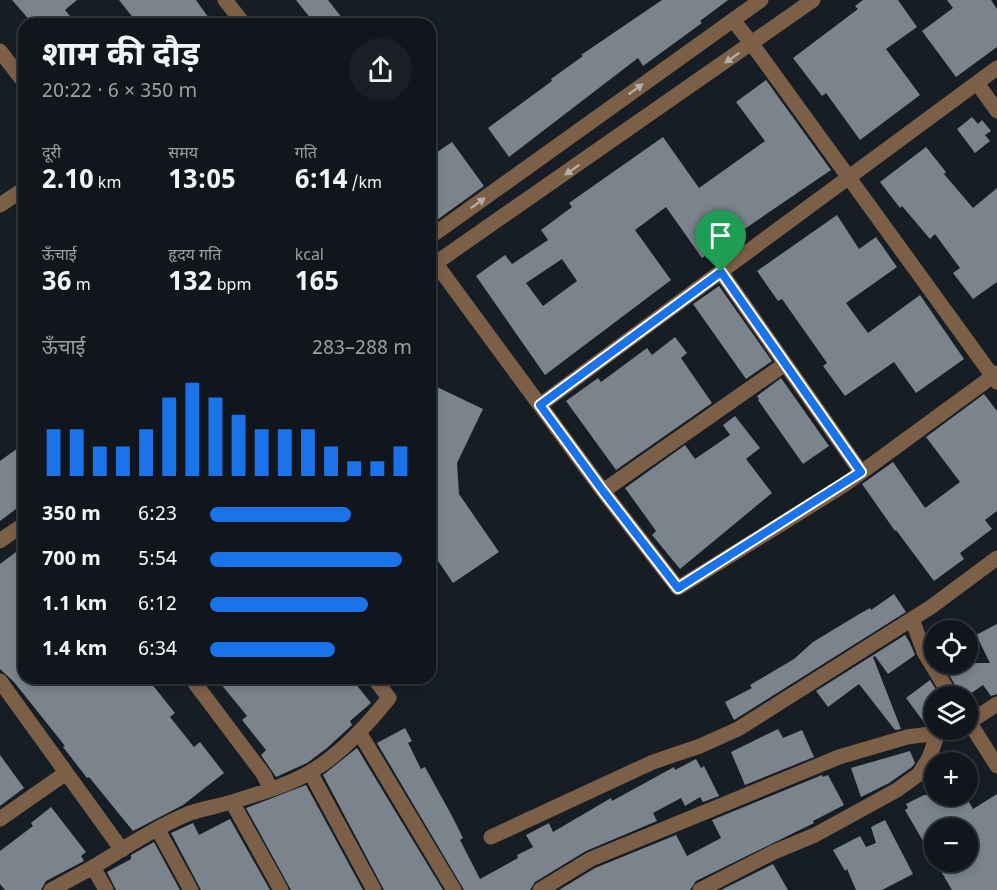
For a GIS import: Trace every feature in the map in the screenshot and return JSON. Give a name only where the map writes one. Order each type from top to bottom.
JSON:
[{"type":"street","points":[[225,0],[239,18]]},
{"type":"street","points":[[436,233],[761,0]]},
{"type":"street","points":[[436,264],[813,0]]},
{"type":"street","points":[[436,270],[678,588],[861,472],[996,377],[733,21]]},
{"type":"street","points":[[0,51],[18,74]]},
{"type":"street","points":[[540,405],[997,68]]},
{"type":"street","points":[[976,83],[997,111]]},
{"type":"street","points":[[0,205],[18,193]]},
{"type":"street","points":[[721,272],[861,472]]},
{"type":"street","points":[[603,491],[785,364]]},
{"type":"street","points":[[0,541],[18,528]]},
{"type":"street","points":[[491,837],[653,762],[700,746],[738,729],[948,596],[997,558]]},
{"type":"street","points":[[912,619],[924,652],[945,686]]},
{"type":"street","points":[[0,681],[122,850]]},
{"type":"street","points":[[196,684],[264,775],[270,788]]},
{"type":"street","points":[[51,890],[191,813],[232,802],[310,772],[327,761],[359,732],[388,698],[378,684]]},
{"type":"street","points":[[978,716],[997,704]]},
{"type":"street","points":[[359,732],[454,890]]},
{"type":"street","points":[[540,890],[591,860],[839,757],[924,734]]},
{"type":"street","points":[[978,737],[997,766]]},
{"type":"street","points":[[700,890],[774,852],[815,835],[897,790],[919,774],[939,740]]},
{"type":"street","points":[[0,819],[66,772]]},
{"type":"street","points":[[310,772],[374,890]]},
{"type":"street","points":[[232,802],[280,890]]},
{"type":"street","points":[[158,830],[191,890]]},
{"type":"street","points":[[93,867],[106,890]]},
{"type":"building","points":[[12,0],[77,0],[65,10],[70,16],[68,18],[28,18]]},
{"type":"building","points":[[119,0],[196,0],[209,18],[133,18]]},
{"type":"building","points":[[296,0],[328,0],[342,18],[310,18]]},
{"type":"building","points":[[662,0],[728,0],[700,21],[702,23],[643,66],[638,58],[509,157],[488,128],[552,81],[551,79],[583,56],[581,55]]},
{"type":"building","points":[[863,0],[898,0],[917,27],[886,49],[920,95],[860,140],[826,93],[822,96],[793,58],[858,9],[855,6]]},
{"type":"building","points":[[947,0],[991,0],[997,9],[997,47],[956,77],[922,31],[953,8]]},
{"type":"building","points":[[766,80],[831,170],[702,258],[666,207],[635,230],[671,280],[545,375],[476,276],[505,255],[512,264],[548,240],[541,230],[572,207],[569,203],[663,137],[699,188],[765,141],[736,102]],"holes":[[[562,259],[577,281],[543,306],[526,283]]]},
{"type":"building","points":[[972,117],[978,124],[982,120],[991,131],[985,135],[990,141],[975,153],[957,129]]},
{"type":"building","points":[[452,142],[484,186],[436,221],[436,153]]},
{"type":"building","points":[[926,147],[946,172],[944,174],[973,208],[997,188],[997,282],[973,299],[953,273],[960,268],[935,234],[930,239],[902,206],[900,208],[880,182]]},
{"type":"building","points":[[837,215],[859,249],[876,237],[897,267],[846,303],[868,333],[920,295],[964,359],[916,393],[894,362],[845,396],[823,366],[827,363],[782,299],[778,301],[757,271]]},
{"type":"building","points":[[719,286],[772,361],[746,379],[693,304]]},
{"type":"building","points":[[675,337],[687,353],[681,358],[712,403],[616,470],[566,401],[598,378],[601,382],[647,348],[652,355]]},
{"type":"building","points":[[781,378],[829,446],[803,464],[758,400],[757,396]]},
{"type":"building","points":[[437,387],[483,409],[457,463],[459,494],[499,552],[453,583],[436,558]]},
{"type":"building","points":[[984,394],[997,411],[997,511],[985,520],[992,529],[960,553],[964,559],[934,581],[862,484],[893,462],[925,508],[960,482],[926,437]]},
{"type":"building","points":[[735,416],[760,448],[746,459],[772,493],[680,569],[652,535],[656,531],[625,488],[685,445],[695,459],[730,435],[723,425]]},
{"type":"building","points":[[18,448],[18,508],[0,521],[0,461]]},
{"type":"building","points":[[18,550],[18,684],[152,684],[175,713],[170,717],[194,747],[200,742],[224,773],[183,805],[133,831],[89,777],[87,778],[63,747],[65,746],[14,682],[0,669],[0,564]]},
{"type":"building","points":[[894,594],[906,612],[734,720],[725,702],[752,688],[750,685],[794,659],[813,642],[870,608],[871,610]]},
{"type":"building","points":[[997,624],[997,694],[991,696],[983,685],[978,688],[978,686],[955,686],[949,674],[978,674],[978,663],[990,663],[978,639],[978,634]]},
{"type":"building","points":[[905,635],[915,655],[888,674],[875,656],[873,657],[901,729],[895,730],[859,684],[828,707],[816,691]]},
{"type":"building","points":[[930,680],[934,686],[924,686],[924,722],[906,698]]},
{"type":"building","points":[[221,684],[356,684],[371,703],[350,721],[352,725],[327,748],[307,763],[276,777],[261,755],[266,750],[242,720],[247,716]]},
{"type":"building","points":[[405,728],[412,741],[408,743],[421,769],[425,767],[452,816],[463,838],[460,840],[480,879],[533,847],[526,835],[549,823],[553,832],[611,798],[612,801],[674,767],[675,770],[696,759],[701,768],[704,766],[719,796],[703,802],[700,797],[685,806],[681,798],[653,813],[657,821],[586,851],[535,882],[530,890],[464,890],[377,743]]},
{"type":"building","points":[[778,729],[783,738],[802,730],[814,757],[745,785],[731,752]]},
{"type":"building","points":[[357,748],[443,890],[384,890],[323,775]]},
{"type":"building","points":[[910,751],[915,763],[912,767],[889,783],[861,797],[851,768]]},
{"type":"building","points":[[0,755],[24,788],[0,806]]},
{"type":"building","points":[[822,775],[823,777],[828,775],[844,805],[813,821],[814,823],[696,881],[690,890],[559,890],[595,868],[676,835],[687,856],[721,838],[712,820]]},
{"type":"building","points":[[306,785],[363,890],[291,890],[246,808]]},
{"type":"building","points":[[997,794],[997,890],[952,890],[941,872],[978,872],[978,818],[924,818],[924,843],[905,810],[908,808],[906,804],[924,795],[924,806],[971,806],[973,809]]},
{"type":"building","points":[[51,807],[86,852],[81,856],[84,861],[46,881],[41,890],[5,890],[0,884],[0,851],[33,826],[31,823]]},
{"type":"building","points":[[230,819],[270,890],[201,890],[171,833],[193,823],[199,835]]},
{"type":"building","points":[[885,820],[913,874],[882,890],[856,890],[847,869],[845,871],[833,850],[860,836],[866,847],[876,843],[871,827]]},
{"type":"building","points":[[154,842],[180,890],[116,890],[107,872],[131,859],[131,855]]},
{"type":"building","points":[[773,864],[788,890],[721,890]]},
{"type":"route","points":[[721,272],[861,472],[844,485],[678,588],[540,405],[721,272]]}]
